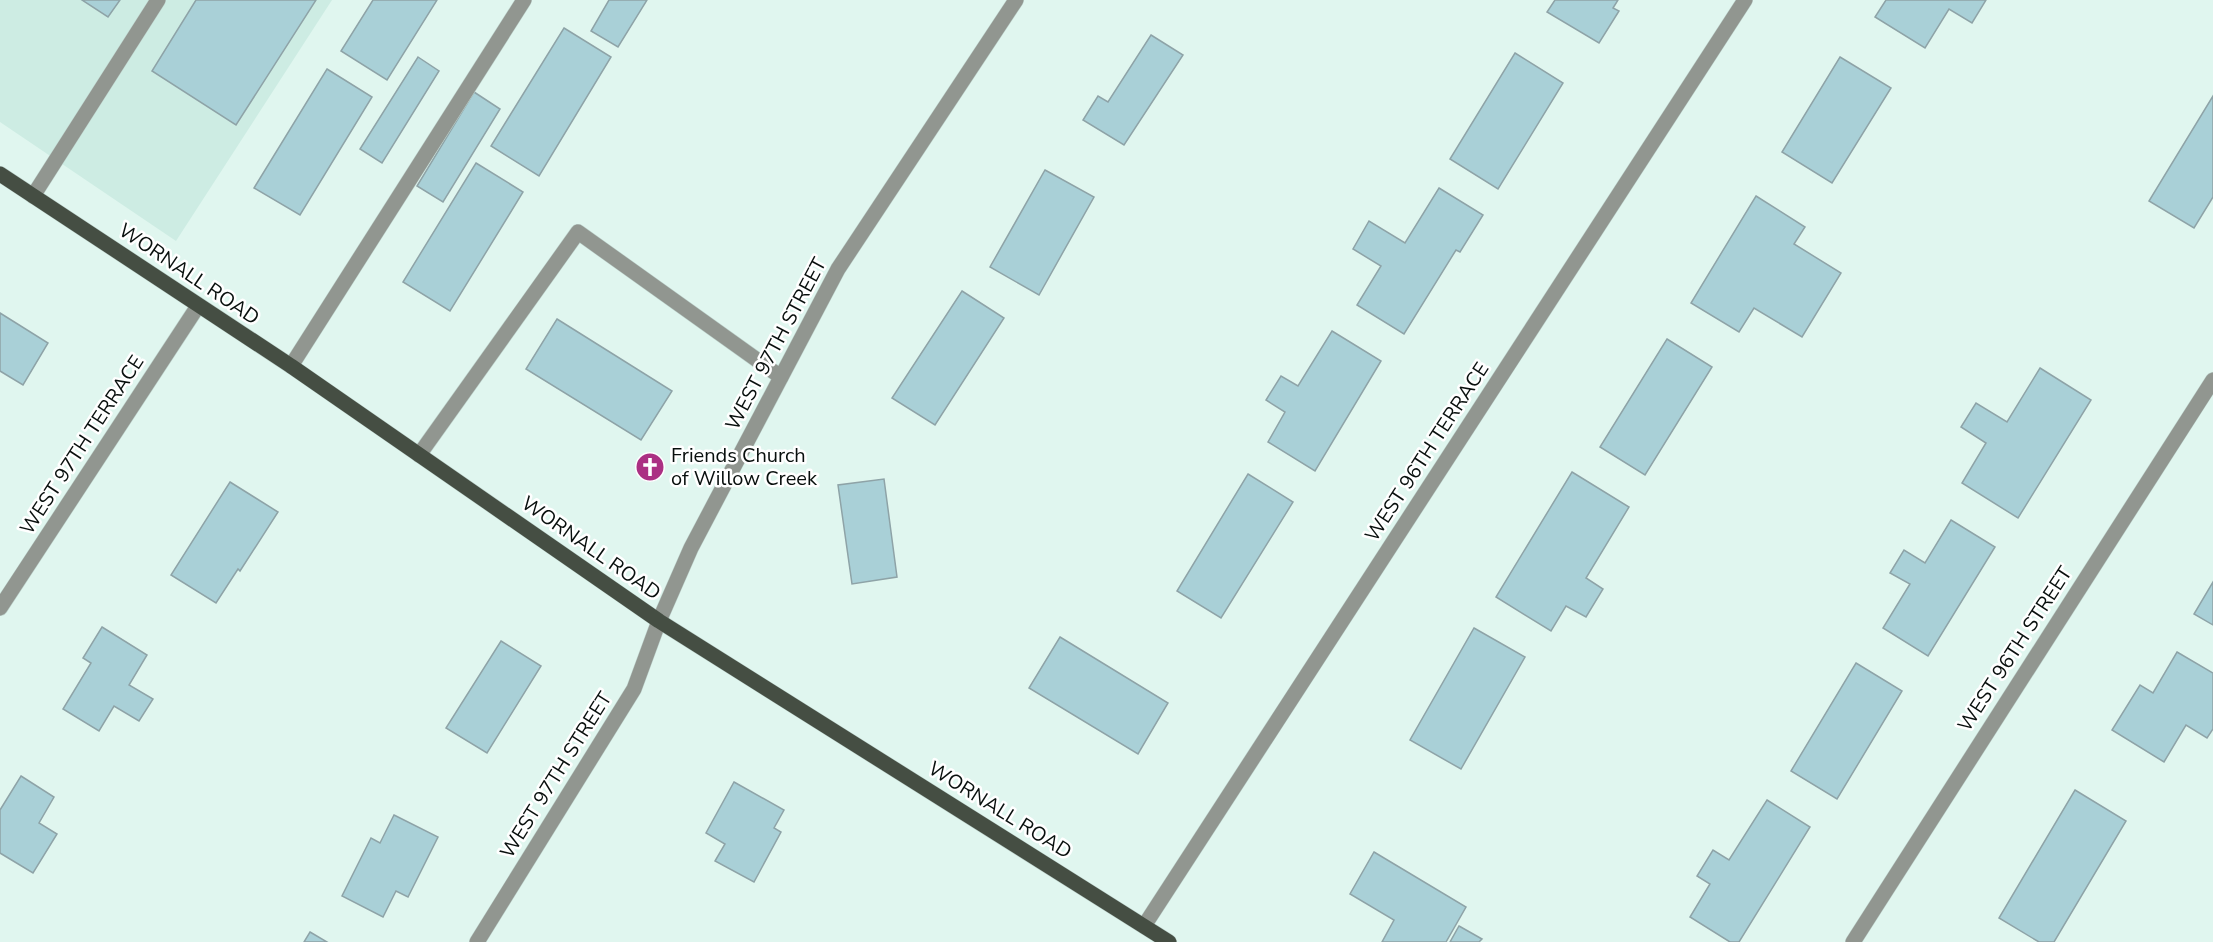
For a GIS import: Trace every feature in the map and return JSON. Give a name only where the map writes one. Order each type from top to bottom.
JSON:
[{"type":"main road","name":"WORNALL ROAD","points":[[0,174],[291,366],[659,621],[1169,942]]},
{"type":"street","points":[[33,196],[158,0]]},
{"type":"street","points":[[291,366],[524,0]]},
{"type":"street","name":"WEST 97TH STREET","points":[[477,942],[634,689],[659,621],[691,548],[838,269],[1016,0]]},
{"type":"street","name":"WEST 96TH TERRACE","points":[[1144,926],[1745,0]]},
{"type":"street","points":[[419,455],[578,232],[781,377]]},
{"type":"street","name":"WEST 97TH TERRACE","points":[[0,608],[198,306]]},
{"type":"street","name":"WEST 96TH STREET","points":[[1853,942],[2213,380]]},
{"type":"shaded area","points":[[0,0],[332,0],[176,241],[0,122]]},
{"type":"building","points":[[82,0],[120,0],[108,17]]},
{"type":"building","points":[[196,0],[316,0],[236,125],[152,71]]},
{"type":"building","points":[[373,0],[437,0],[387,80],[341,51]]},
{"type":"building","points":[[609,0],[647,0],[618,47],[591,31]]},
{"type":"building","points":[[1555,0],[1618,0],[1613,8],[1619,11],[1599,43],[1547,12]]},
{"type":"building","points":[[1886,0],[1986,0],[1972,23],[1949,9],[1925,48],[1875,17]]},
{"type":"building","points":[[564,28],[611,57],[539,176],[491,146]]},
{"type":"building","points":[[1151,35],[1183,55],[1124,145],[1083,120],[1098,96],[1108,102]]},
{"type":"building","points":[[1515,53],[1563,83],[1498,189],[1450,159]]},
{"type":"building","points":[[418,57],[439,71],[382,163],[360,149]]},
{"type":"building","points":[[1840,57],[1891,88],[1832,183],[1782,152]]},
{"type":"building","points":[[327,69],[372,97],[300,215],[254,188]]},
{"type":"building","points":[[474,92],[500,109],[443,202],[417,186]]},
{"type":"building","points":[[2213,96],[2213,197],[2194,228],[2149,201]]},
{"type":"building","points":[[476,163],[523,192],[450,311],[403,282]]},
{"type":"building","points":[[1045,170],[1094,197],[1039,295],[990,267]]},
{"type":"building","points":[[1439,188],[1483,215],[1460,252],[1456,250],[1404,334],[1357,305],[1381,266],[1353,249],[1369,221],[1405,243]]},
{"type":"building","points":[[1756,196],[1805,227],[1794,244],[1841,273],[1802,337],[1754,308],[1739,332],[1691,303]]},
{"type":"building","points":[[962,291],[1004,318],[935,425],[892,398]]},
{"type":"building","points":[[0,313],[48,343],[23,385],[0,371]]},
{"type":"building","points":[[557,319],[672,391],[641,440],[526,369]]},
{"type":"building","points":[[1332,331],[1381,361],[1315,471],[1268,442],[1285,412],[1266,400],[1281,376],[1298,386]]},
{"type":"building","points":[[1667,339],[1712,367],[1645,475],[1600,447]]},
{"type":"building","points":[[2040,368],[2091,400],[2018,518],[1962,483],[1986,443],[1961,427],[1976,403],[2007,422]]},
{"type":"building","points":[[1572,472],[1629,507],[1586,578],[1603,589],[1586,617],[1566,606],[1551,631],[1496,597]]},
{"type":"building","points":[[1248,474],[1293,502],[1221,618],[1177,591]]},
{"type":"building","points":[[884,479],[897,577],[852,584],[838,485]]},
{"type":"building","points":[[230,482],[278,512],[240,571],[238,569],[216,603],[171,575]]},
{"type":"building","points":[[1951,520],[1995,547],[1928,656],[1883,628],[1910,584],[1890,573],[1904,550],[1925,563]]},
{"type":"building","points":[[2213,582],[2213,625],[2194,614]]},
{"type":"building","points":[[102,627],[147,655],[129,685],[153,699],[139,721],[114,706],[99,731],[63,709],[91,663],[83,658]]},
{"type":"building","points":[[1474,628],[1525,657],[1461,769],[1410,740]]},
{"type":"building","points":[[1060,637],[1168,703],[1138,754],[1029,688]]},
{"type":"building","points":[[501,641],[541,666],[487,753],[446,728]]},
{"type":"building","points":[[2177,652],[2213,673],[2213,729],[2207,738],[2186,725],[2164,762],[2112,730],[2140,685],[2153,693]]},
{"type":"building","points":[[1856,663],[1902,691],[1837,799],[1791,771]]},
{"type":"building","points":[[21,776],[54,797],[39,823],[57,834],[33,873],[0,853],[0,810]]},
{"type":"building","points":[[734,782],[784,810],[774,828],[781,832],[754,882],[715,861],[725,844],[706,833]]},
{"type":"building","points":[[2075,790],[2126,821],[2054,942],[2039,942],[1999,918]]},
{"type":"building","points":[[1767,800],[1810,827],[1739,942],[1730,942],[1690,917],[1710,884],[1697,876],[1713,850],[1729,860]]},
{"type":"building","points":[[394,815],[438,837],[408,897],[396,891],[383,917],[342,896],[371,838],[380,843]]},
{"type":"building","points":[[1374,852],[1466,907],[1446,942],[1382,942],[1394,920],[1350,894]]},
{"type":"building","points":[[1459,926],[1482,939],[1479,942],[1450,942]]},
{"type":"building","points":[[310,932],[327,942],[304,942]]},
{"type":"place","name":"Friends Church of Willow Creek","points":[[650,467]]}]
